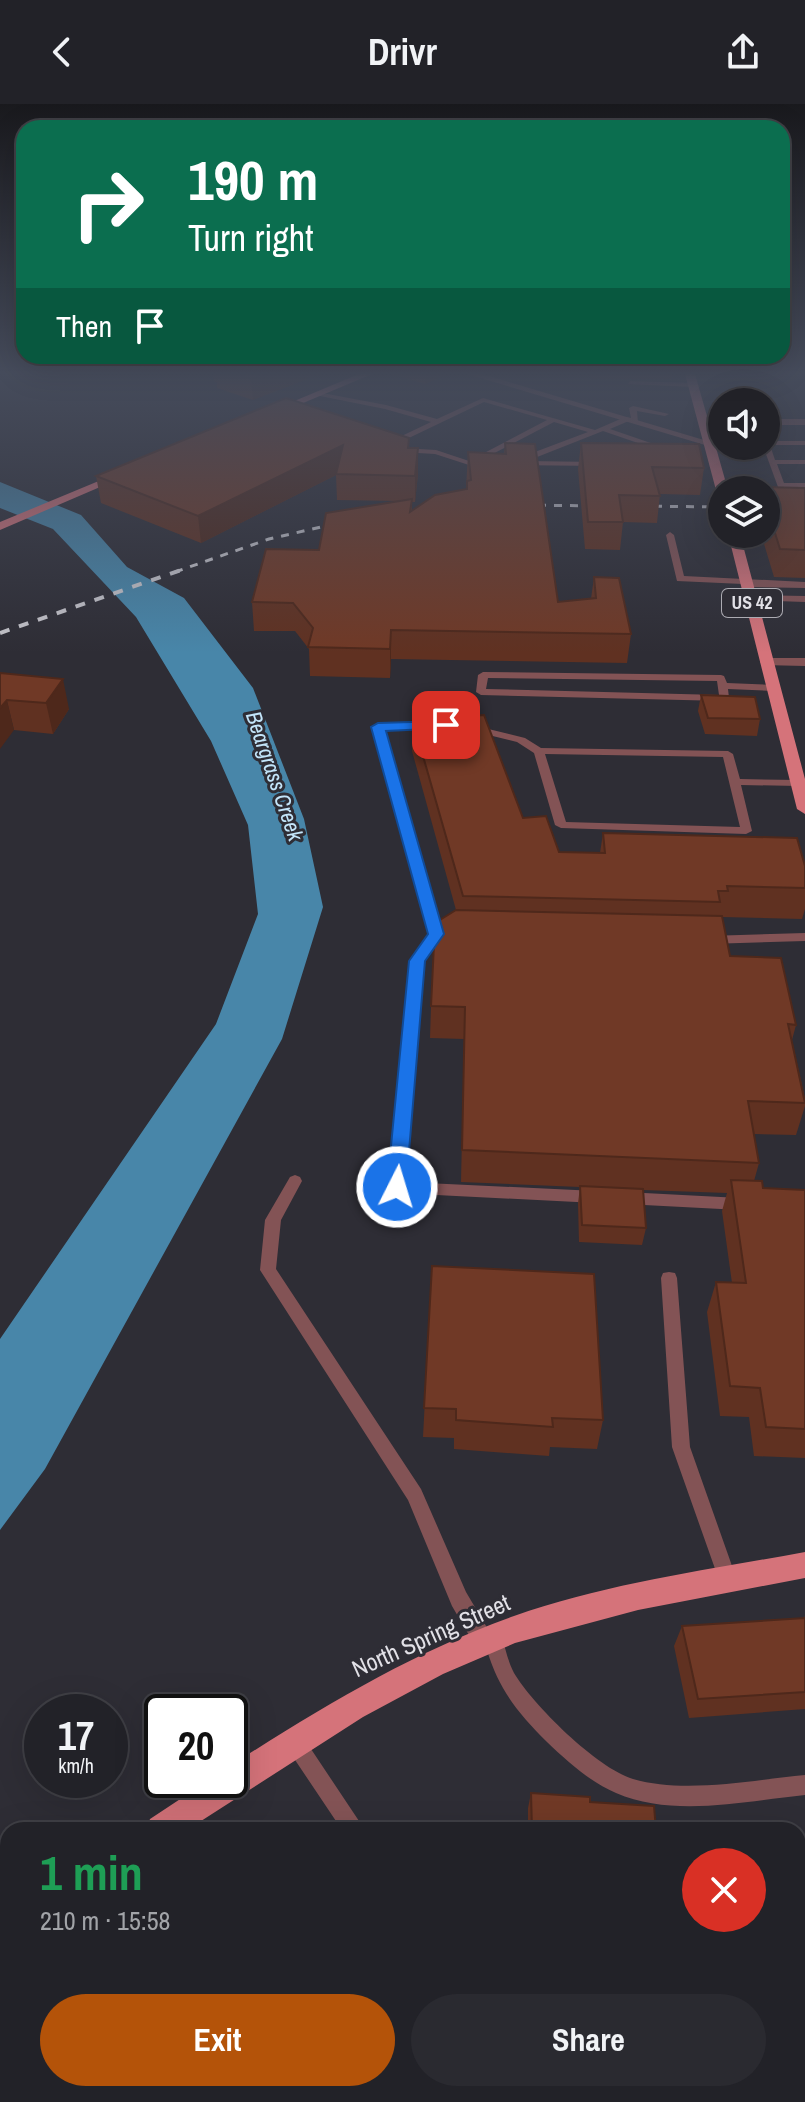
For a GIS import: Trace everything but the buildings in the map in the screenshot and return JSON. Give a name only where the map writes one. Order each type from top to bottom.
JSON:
[{"type":"main road","points":[[6,523],[138,468]]},
{"type":"main road","name":"US 42","points":[[738,548],[805,809]]},
{"type":"main road","name":"North Spring Street","points":[[173,1822],[332,1717],[489,1640],[610,1602],[805,1565]]},
{"type":"street","points":[[767,662],[805,662]]},
{"type":"lane","points":[[774,467],[781,485],[805,485]]},
{"type":"lane","points":[[670,535],[680,579],[805,599]]},
{"type":"lane","points":[[748,588],[805,585]]},
{"type":"lane","points":[[483,675],[721,678],[723,686],[724,698],[481,692],[483,675]]},
{"type":"lane","points":[[723,686],[774,688]]},
{"type":"lane","points":[[539,751],[561,825],[746,831],[728,754],[539,751],[521,740],[451,726],[378,727],[444,934],[417,961],[397,1187],[753,1205]]},
{"type":"lane","points":[[735,782],[798,783]]},
{"type":"lane","points":[[698,940],[805,937]]},
{"type":"lane","points":[[295,1181],[273,1220],[268,1270],[415,1495],[459,1599],[489,1640],[505,1676],[543,1726],[589,1764],[631,1790],[690,1796],[805,1785]]},
{"type":"lane","points":[[669,1278],[681,1447],[728,1580]]},
{"type":"lane","points":[[294,1741],[349,1822]]},
{"type":"water","name":"Beargrass Creek","points":[[0,482],[81,515],[127,567],[184,598],[253,688],[304,819],[323,907],[282,1039],[45,1469],[0,1530],[0,1339],[216,1024],[258,914],[248,825],[211,741],[136,617],[53,529],[0,508]]},
{"type":"railway","points":[[522,505],[602,506]]},
{"type":"railway","points":[[638,506],[708,507]]},
{"type":"railway","points":[[175,572],[269,539],[347,521]]},
{"type":"railway","points":[[0,633],[181,570]]},
{"type":"route","points":[[397,1187],[417,961],[436,934],[378,727],[446,725]]}]
